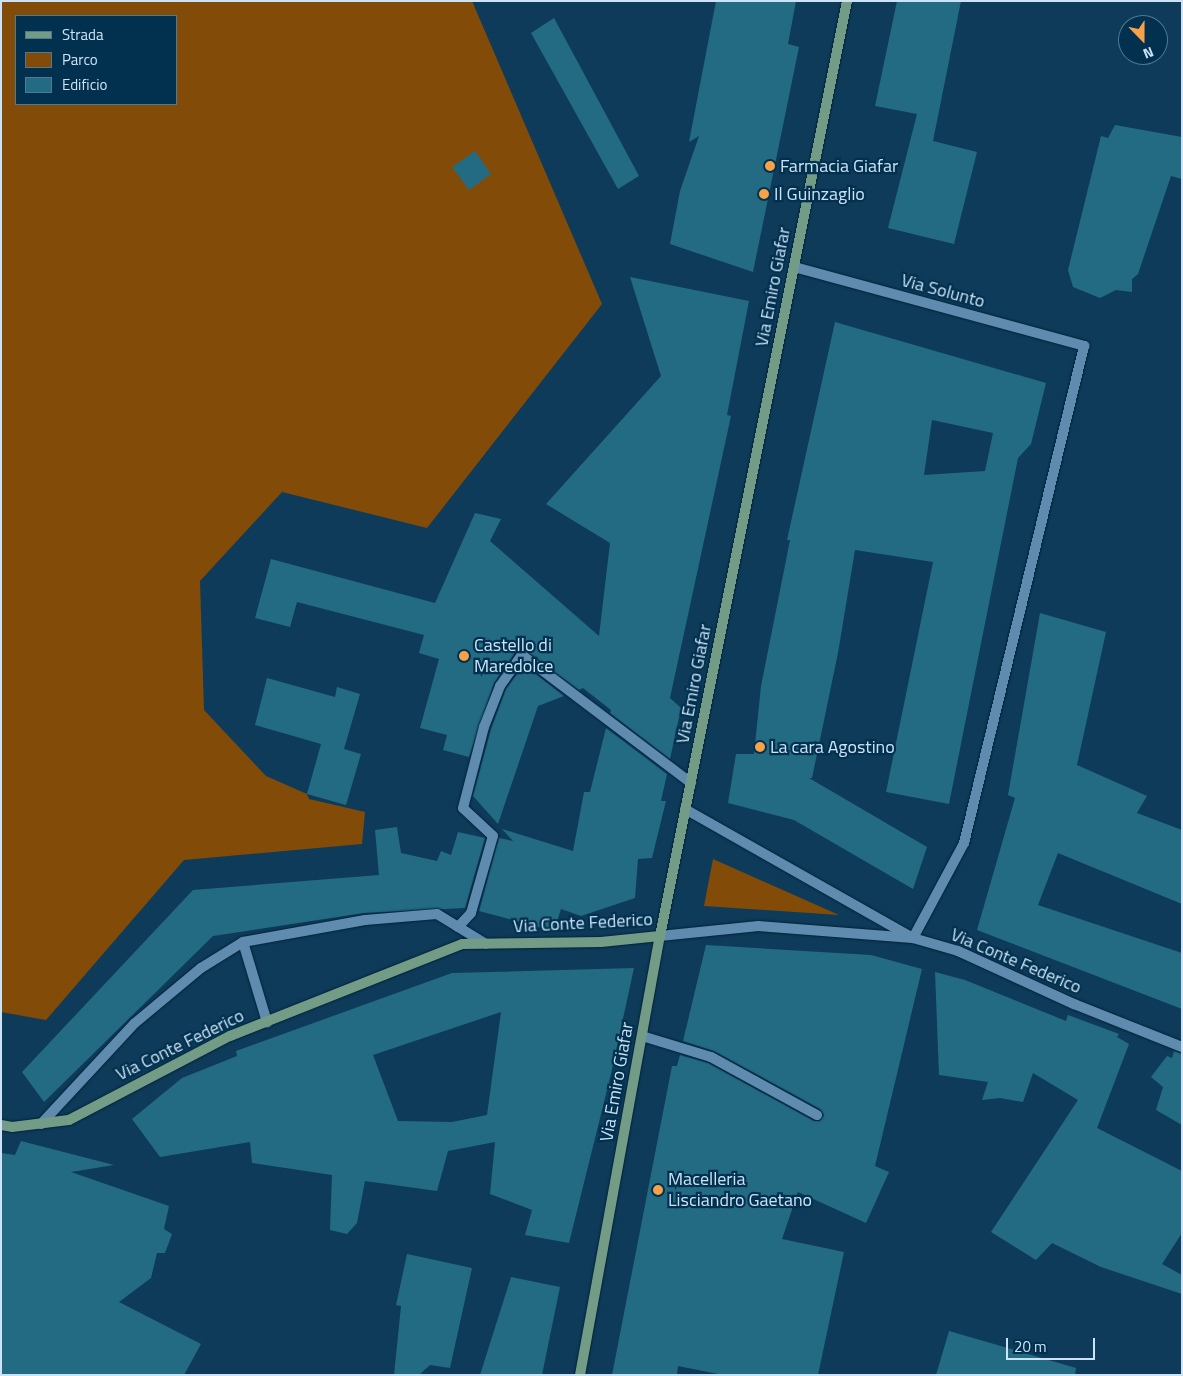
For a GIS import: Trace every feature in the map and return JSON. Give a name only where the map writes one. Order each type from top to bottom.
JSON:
[{"type":"street","name":"Via Emiro Giafar","points":[[580,1375],[660,936],[847,1]]},
{"type":"street","name":"Via Solunto","points":[[794,266],[1084,346],[964,843],[914,938]]},
{"type":"street","points":[[458,927],[471,913],[493,836],[463,808],[484,727],[500,686],[522,654],[691,783]]},
{"type":"street","points":[[686,809],[914,938]]},
{"type":"street","points":[[41,1124],[135,1023],[201,968],[243,942],[365,920],[437,914],[486,944]]},
{"type":"street","name":"Via Conte Federico","points":[[1,1125],[41,1124],[70,1120],[230,1036],[462,944],[601,942],[758,926],[914,938],[958,951],[1074,1004],[1182,1047]]},
{"type":"street","points":[[243,942],[267,1022]]},
{"type":"street","points":[[642,1036],[711,1057],[817,1115]]},
{"type":"green space","points":[[1,1],[472,1],[602,304],[427,528],[282,492],[200,581],[204,710],[266,776],[307,794],[309,799],[365,812],[362,844],[184,860],[46,1020],[1,1012]]},
{"type":"green space","points":[[713,859],[839,915],[704,906]]},
{"type":"building","points":[[716,1],[796,1],[788,44],[799,47],[753,272],[670,244],[680,191],[699,136],[689,142]]},
{"type":"building","points":[[897,1],[961,1],[933,141],[977,152],[954,244],[888,228],[917,114],[875,106]]},
{"type":"building","points":[[554,18],[639,176],[618,189],[531,33]]},
{"type":"building","points":[[1115,125],[1182,137],[1182,179],[1171,176],[1138,274],[1132,279],[1132,292],[1116,290],[1100,298],[1073,287],[1068,270],[1101,136],[1108,138]]},
{"type":"building","points":[[475,151],[491,174],[469,190],[452,167]]},
{"type":"building","points":[[630,277],[749,301],[727,415],[731,416],[670,698],[681,708],[670,759],[610,713],[611,710],[583,688],[579,690],[522,648],[516,651],[494,683],[469,757],[443,750],[447,735],[420,728],[439,659],[419,653],[424,635],[297,602],[290,627],[255,618],[271,559],[435,603],[475,513],[501,519],[490,541],[599,636],[610,543],[546,504],[661,376]]},
{"type":"building","points":[[835,322],[1046,383],[1031,444],[1018,458],[949,804],[886,792],[933,562],[855,550],[838,653],[812,778],[809,778],[927,847],[913,889],[794,820],[728,803],[736,754],[754,754],[761,686],[790,540],[787,540]],"holes":[[[932,420],[993,433],[985,471],[924,475]]]},
{"type":"building","points":[[1040,613],[1106,632],[1077,765],[1147,796],[1137,813],[1182,830],[1182,904],[1058,853],[1038,905],[1182,953],[1182,1009],[977,930],[1015,798],[1008,795]]},
{"type":"building","points":[[524,665],[564,696],[538,706],[498,824],[473,796],[491,729],[506,689]]},
{"type":"building","points":[[267,678],[335,697],[337,687],[360,694],[344,749],[361,754],[346,805],[307,794],[321,744],[255,725]]},
{"type":"building","points":[[606,728],[667,774],[661,801],[666,801],[652,858],[638,859],[635,898],[581,916],[561,909],[554,931],[479,911],[499,838],[513,841],[502,829],[573,851],[584,792],[590,792]]},
{"type":"building","points":[[397,827],[401,853],[437,861],[441,851],[451,855],[458,832],[485,838],[465,908],[364,913],[213,936],[44,1102],[22,1072],[193,890],[379,875],[375,830]]},
{"type":"building","points":[[706,945],[871,955],[922,969],[875,1166],[889,1172],[866,1223],[798,1192],[782,1239],[844,1252],[818,1375],[723,1375],[678,1366],[677,1375],[612,1375],[672,1066],[677,1066],[680,1055],[708,1063],[814,1121],[820,1121],[824,1115],[820,1109],[714,1051],[683,1041]]},
{"type":"building","points":[[634,968],[611,1074],[569,1243],[525,1235],[532,1210],[490,1194],[495,1142],[448,1151],[437,1191],[365,1181],[357,1223],[347,1234],[330,1230],[332,1175],[252,1163],[250,1142],[160,1157],[132,1119],[182,1078],[237,1056],[236,1051],[452,973]],"holes":[[[501,1012],[487,1115],[452,1122],[398,1121],[373,1055]]]},
{"type":"building","points":[[935,972],[965,980],[1066,1021],[1068,1015],[1119,1034],[1117,1037],[1129,1044],[1097,1128],[1182,1171],[1182,1233],[1162,1264],[1182,1275],[1182,1294],[1101,1267],[1052,1243],[1036,1260],[991,1232],[1078,1100],[1033,1073],[1023,1102],[1000,1098],[982,1100],[988,1082],[939,1075]]},
{"type":"building","points":[[1174,1051],[1182,1054],[1182,1125],[1156,1110],[1163,1087],[1151,1077],[1167,1056],[1172,1058]]},
{"type":"building","points":[[21,1141],[114,1165],[71,1172],[169,1206],[164,1229],[172,1234],[165,1253],[157,1253],[151,1278],[119,1302],[201,1344],[184,1375],[1,1375],[1,1153],[15,1155]]},
{"type":"building","points":[[407,1254],[472,1268],[450,1368],[430,1365],[419,1375],[394,1375],[401,1306],[396,1305]]},
{"type":"building","points":[[511,1277],[560,1287],[542,1375],[480,1375]]},
{"type":"building","points":[[949,1331],[1076,1368],[1075,1375],[936,1375]]},
{"type":"place","name":"Farmacia Giafar","points":[[770,166]]},
{"type":"place","name":"Il Guinzaglio","points":[[764,194]]},
{"type":"place","name":"Castello di Maredolce","points":[[464,656]]},
{"type":"place","name":"La cara Agostino","points":[[760,747]]},
{"type":"place","name":"Macelleria Lisciandro Gaetano","points":[[658,1190]]}]
